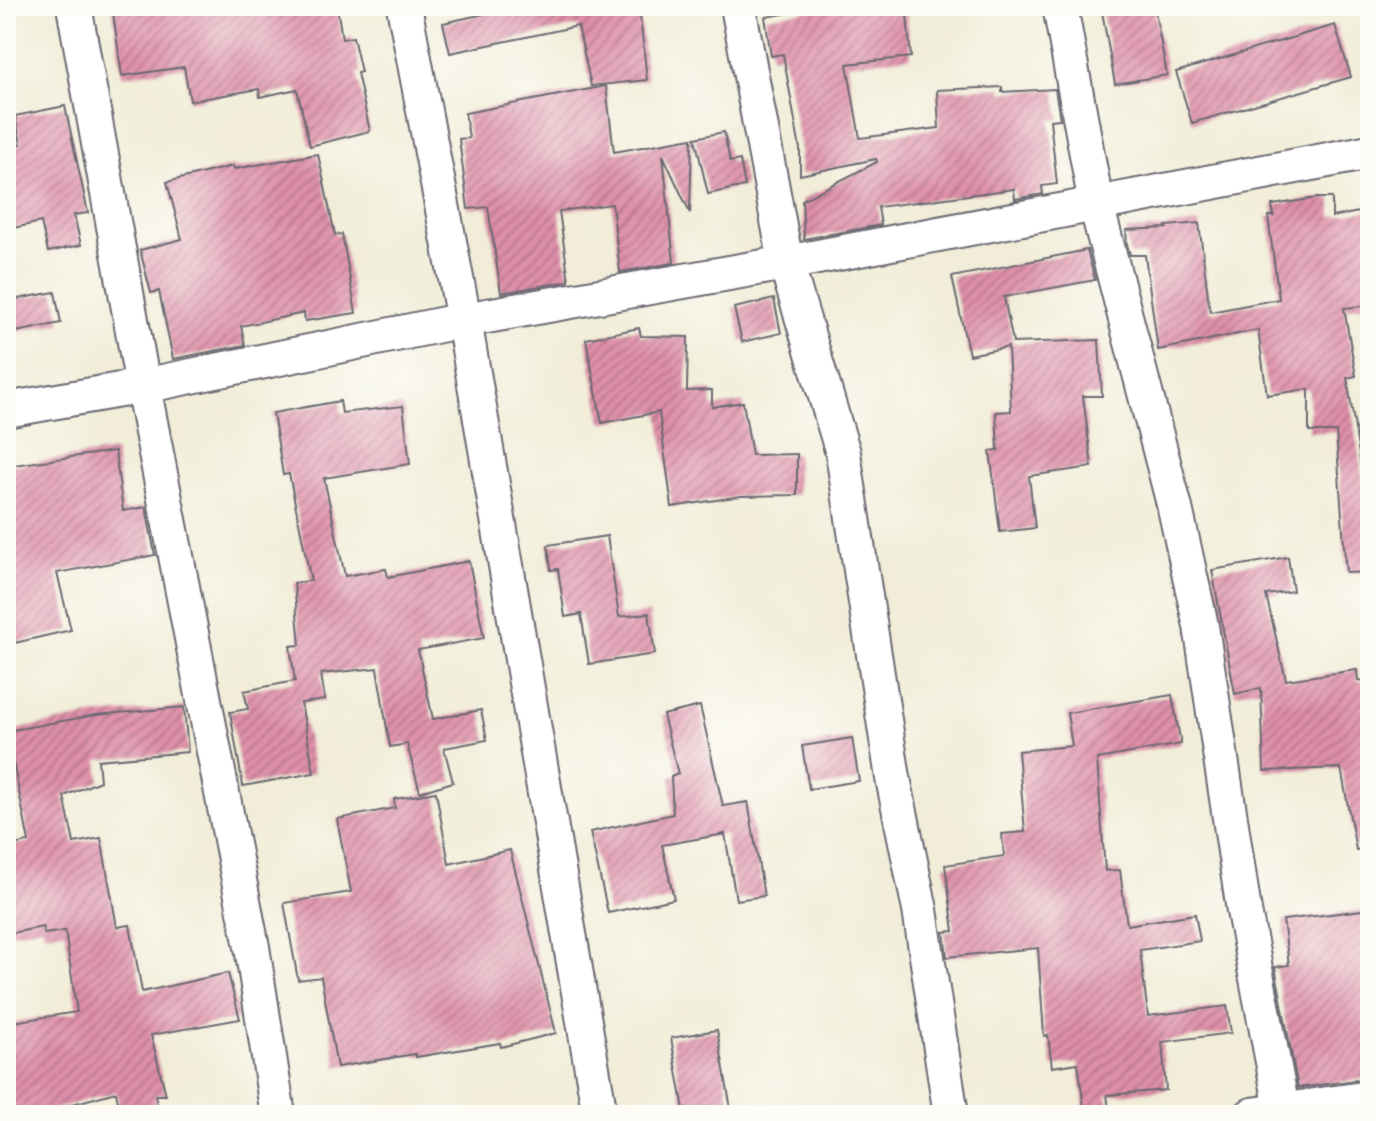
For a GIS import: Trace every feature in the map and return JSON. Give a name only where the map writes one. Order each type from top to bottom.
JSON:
[{"type":"street","points":[[74,6],[143,386],[252,947],[278,1115]]},
{"type":"street","points":[[404,6],[464,320],[600,1115]]},
{"type":"street","points":[[738,6],[786,263],[843,453],[893,778],[920,910],[951,1115]]},
{"type":"street","points":[[1060,6],[1096,204],[1175,508],[1201,626],[1244,911],[1267,1112],[1370,1098]]},
{"type":"street","points":[[6,410],[143,386],[464,320],[786,263],[1370,152]]},
{"type":"building","points":[[112,6],[337,6],[342,39],[353,37],[361,72],[357,73],[370,131],[310,146],[297,89],[260,97],[259,89],[190,101],[184,67],[122,76]]},
{"type":"building","points":[[520,6],[639,6],[647,80],[591,86],[578,26],[450,53],[443,23]]},
{"type":"building","points":[[833,6],[906,6],[911,57],[847,64],[860,138],[939,128],[937,90],[1002,87],[1002,92],[1055,89],[1060,119],[1050,120],[1057,184],[1042,186],[1043,194],[1015,199],[1014,189],[878,207],[881,225],[804,239],[802,200],[877,162],[876,159],[800,175],[800,149],[783,54],[771,56],[765,17]]},
{"type":"building","points":[[1101,6],[1154,6],[1167,75],[1115,84]]},
{"type":"building","points":[[1335,25],[1351,77],[1192,123],[1176,72]]},
{"type":"building","points":[[606,86],[614,152],[692,138],[690,213],[663,155],[674,263],[620,272],[612,204],[559,211],[569,281],[501,293],[488,207],[468,209],[459,139],[469,138],[465,113]]},
{"type":"building","points":[[65,106],[88,213],[74,215],[81,245],[48,252],[41,222],[9,229],[6,213],[6,146],[21,144],[15,116]]},
{"type":"building","points":[[724,132],[730,162],[740,160],[745,186],[708,194],[695,138]]},
{"type":"building","points":[[318,154],[335,235],[342,234],[356,313],[305,321],[304,313],[241,326],[245,345],[173,359],[159,291],[151,293],[140,250],[182,239],[167,182],[233,166],[234,169]]},
{"type":"building","points":[[1332,198],[1332,217],[1370,210],[1370,305],[1344,308],[1356,376],[1347,378],[1364,486],[1370,486],[1370,572],[1346,573],[1336,432],[1309,432],[1309,389],[1267,395],[1258,330],[1158,350],[1145,255],[1130,255],[1127,244],[1126,230],[1199,223],[1210,312],[1279,299],[1268,216],[1274,216],[1272,205]]},
{"type":"building","points":[[1087,250],[1095,280],[1004,297],[1013,343],[1099,340],[1102,396],[1083,396],[1092,467],[1029,476],[1035,528],[1000,532],[990,451],[998,450],[996,412],[1011,411],[1008,347],[969,355],[952,277]]},
{"type":"building","points":[[55,292],[61,323],[6,334],[6,301]]},
{"type":"building","points":[[774,299],[781,333],[742,342],[734,308]]},
{"type":"building","points":[[639,328],[641,336],[688,337],[687,391],[712,390],[712,407],[743,402],[752,455],[797,454],[797,495],[741,496],[672,507],[659,412],[602,423],[586,339]]},
{"type":"building","points":[[340,401],[342,413],[403,406],[410,464],[324,478],[345,576],[386,569],[388,577],[469,561],[484,638],[418,650],[433,719],[481,710],[487,740],[444,748],[453,782],[420,792],[407,744],[390,747],[377,668],[321,674],[325,700],[301,703],[314,773],[243,786],[230,712],[248,709],[244,691],[295,681],[290,646],[300,645],[294,583],[311,581],[289,474],[283,475],[273,413]]},
{"type":"building","points":[[115,451],[123,511],[146,507],[155,555],[57,573],[71,630],[6,645],[6,466]]},
{"type":"building","points":[[607,536],[619,617],[649,613],[655,654],[589,664],[581,614],[565,617],[558,569],[551,570],[548,545]]},
{"type":"building","points":[[1288,557],[1293,591],[1266,595],[1286,680],[1357,670],[1358,681],[1370,679],[1370,728],[1364,729],[1370,780],[1370,849],[1356,850],[1341,768],[1264,771],[1261,688],[1235,694],[1212,570]]},
{"type":"building","points":[[1172,695],[1181,744],[1097,759],[1105,871],[1120,870],[1127,925],[1195,914],[1200,941],[1140,950],[1148,1016],[1227,1006],[1231,1033],[1162,1042],[1166,1090],[1107,1095],[1110,1115],[1085,1115],[1078,1063],[1052,1067],[1048,1035],[1044,1036],[1038,948],[947,957],[944,932],[954,931],[945,865],[1004,856],[1002,834],[1025,832],[1018,751],[1072,746],[1067,713]]},
{"type":"building","points":[[700,706],[723,806],[748,802],[764,896],[736,900],[725,834],[662,845],[674,899],[608,913],[590,832],[673,814],[671,777],[678,774],[663,715]]},
{"type":"building","points":[[184,707],[188,752],[98,760],[100,781],[64,796],[74,843],[101,838],[117,927],[130,925],[142,992],[228,973],[240,1019],[151,1035],[166,1095],[155,1095],[159,1115],[121,1115],[116,1092],[51,1110],[52,1115],[6,1115],[6,1066],[10,1065],[6,1023],[77,1012],[65,931],[44,934],[43,927],[6,934],[6,846],[29,842],[7,731],[96,715]]},
{"type":"building","points":[[852,738],[859,781],[809,789],[802,746]]},
{"type":"building","points":[[436,792],[449,864],[510,850],[556,1033],[501,1047],[500,1043],[337,1067],[321,977],[298,980],[284,903],[351,892],[337,819],[395,808],[394,799]]},
{"type":"building","points":[[1370,909],[1370,1078],[1298,1088],[1275,967],[1289,965],[1283,920]]},
{"type":"building","points":[[717,1030],[732,1115],[685,1115],[671,1038]]}]
